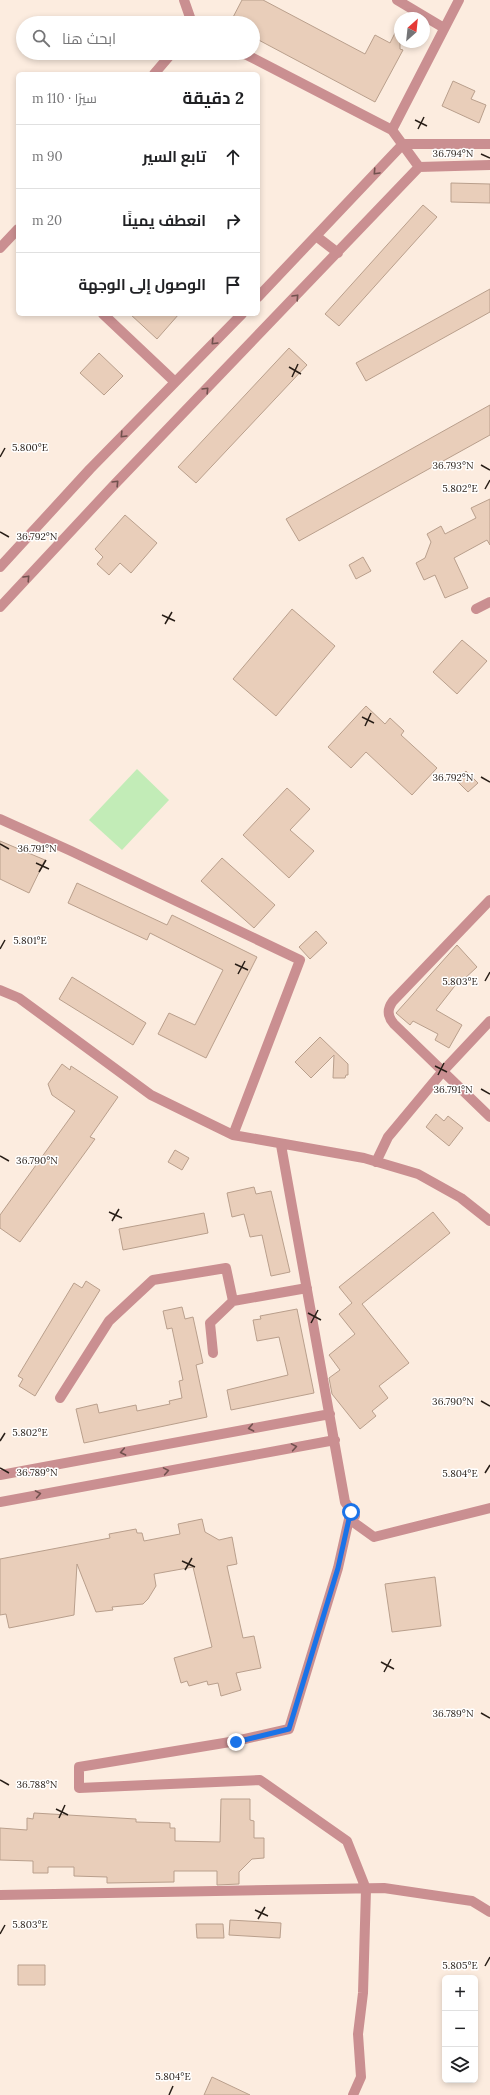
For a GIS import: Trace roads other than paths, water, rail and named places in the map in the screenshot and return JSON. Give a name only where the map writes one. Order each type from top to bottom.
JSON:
[{"type":"street","points":[[184,0],[190,16]]},
{"type":"street","points":[[397,0],[444,28]]},
{"type":"street","points":[[392,130],[459,0]]},
{"type":"street","points":[[156,72],[166,60]]},
{"type":"street","points":[[256,60],[392,130],[419,167]]},
{"type":"street","points":[[260,295],[403,144],[490,144]]},
{"type":"street","points":[[0,607],[419,167],[490,165]]},
{"type":"street","points":[[0,248],[16,232]]},
{"type":"street","points":[[316,236],[338,253]]},
{"type":"street","points":[[105,316],[175,382]]},
{"type":"street","points":[[0,567],[90,469],[240,316]]},
{"type":"street","points":[[476,609],[490,602]]},
{"type":"street","points":[[0,819],[71,851],[300,960],[233,1135]]},
{"type":"street","points":[[490,900],[389,1006],[388,1013],[390,1019],[490,1117]]},
{"type":"street","points":[[0,990],[19,998],[151,1095],[233,1135],[376,1162],[418,1174],[461,1198],[490,1221]]},
{"type":"street","points":[[376,1162],[388,1137],[443,1071],[490,1021]]},
{"type":"street","points":[[281,1145],[308,1288],[345,1502],[355,1516],[349,1519]]},
{"type":"street","points":[[60,1398],[109,1322],[154,1280],[226,1268],[233,1301]]},
{"type":"street","points":[[213,1354],[210,1323],[233,1301],[308,1288]]},
{"type":"street","points":[[0,1475],[330,1414]]},
{"type":"street","points":[[0,1502],[335,1440]]},
{"type":"street","points":[[349,1519],[374,1537],[490,1508]]},
{"type":"street","points":[[349,1519],[338,1568],[289,1729],[236,1742],[79,1767],[79,1788],[260,1780],[347,1842],[366,1889],[363,1993],[358,2034],[361,2077],[353,2095]]},
{"type":"street","points":[[0,1895],[384,1888],[472,1901],[490,1912]]}]
